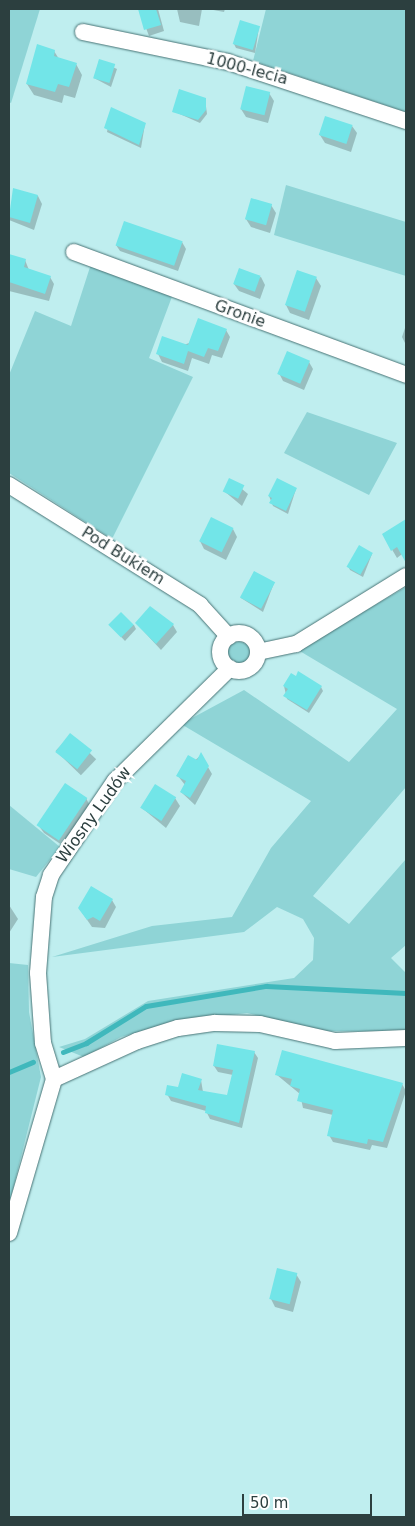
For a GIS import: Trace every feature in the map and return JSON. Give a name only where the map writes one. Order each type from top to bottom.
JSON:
[{"type":"street","name":"1000-lecia","points":[[83,32],[228,62],[406,121]]},
{"type":"street","name":"Gronie","points":[[74,252],[406,375]]},
{"type":"street","name":"Pod Bukiem","points":[[9,485],[200,605],[229,637]]},
{"type":"street","points":[[258,652],[296,644],[406,576]]},
{"type":"street","points":[[245,634],[258,652],[251,667],[230,668],[221,653],[229,637],[245,634]]},
{"type":"street","name":"Wiosny Ludów","points":[[54,1079],[43,1044],[38,973],[44,898],[51,875],[115,780],[230,668]]},
{"type":"street","points":[[9,1233],[54,1079],[137,1041],[178,1028],[215,1023],[260,1024],[335,1041],[406,1038]]},
{"type":"shaded area","points":[[9,9],[40,9],[11,103],[9,102]]},
{"type":"shaded area","points":[[266,9],[406,9],[406,112],[253,61]]},
{"type":"shaded area","points":[[286,185],[406,222],[406,276],[274,235]]},
{"type":"shaded area","points":[[91,264],[173,294],[149,358],[193,377],[112,539],[9,473],[9,375],[35,311],[71,326]]},
{"type":"shaded area","points":[[307,412],[397,443],[369,495],[284,453]]},
{"type":"shaded area","points":[[406,587],[406,787],[313,896],[349,924],[406,859],[406,945],[391,958],[406,973],[406,1031],[324,1031],[247,1013],[172,1022],[121,1037],[84,1057],[59,1047],[85,1039],[148,1001],[294,978],[313,960],[314,938],[303,919],[277,907],[244,932],[52,957],[152,926],[232,917],[271,848],[311,801],[181,724],[244,690],[349,762],[397,709],[298,650]]},
{"type":"shaded area","points":[[239,642],[248,645],[251,654],[248,663],[239,666],[230,663],[227,654],[230,645]]},
{"type":"shaded area","points":[[9,805],[60,847],[36,877],[9,869]]},
{"type":"shaded area","points":[[9,963],[28,965],[29,1012],[41,1077],[9,1205]]},
{"type":"building","points":[[138,9],[156,9],[161,25],[144,30]]},
{"type":"building","points":[[240,20],[260,26],[253,50],[233,44]]},
{"type":"building","points":[[37,44],[55,50],[54,56],[77,63],[69,87],[58,84],[55,92],[26,84]]},
{"type":"building","points":[[99,59],[115,64],[109,83],[93,78]]},
{"type":"building","points":[[246,86],[270,92],[264,115],[240,109]]},
{"type":"building","points":[[179,89],[206,98],[206,110],[198,120],[172,112]]},
{"type":"building","points":[[111,107],[146,123],[139,145],[104,128]]},
{"type":"building","points":[[325,116],[353,125],[346,144],[319,135]]},
{"type":"building","points":[[13,188],[38,195],[30,223],[9,217]]},
{"type":"building","points":[[251,198],[272,204],[266,225],[245,219]]},
{"type":"building","points":[[124,221],[183,241],[174,266],[116,246]]},
{"type":"building","points":[[9,254],[26,259],[24,267],[51,276],[45,294],[9,282]]},
{"type":"building","points":[[239,268],[261,276],[255,292],[233,284]]},
{"type":"building","points":[[297,270],[317,277],[305,312],[285,305]]},
{"type":"building","points":[[198,318],[227,329],[218,351],[208,348],[204,357],[188,351],[184,364],[156,354],[162,336],[188,345]]},
{"type":"building","points":[[287,351],[310,361],[300,384],[277,374]]},
{"type":"building","points":[[229,478],[244,485],[238,499],[223,492]]},
{"type":"building","points":[[277,478],[297,488],[286,511],[269,503],[272,498],[268,496]]},
{"type":"building","points":[[211,517],[233,528],[222,552],[199,541]]},
{"type":"building","points":[[406,519],[406,563],[397,547],[391,551],[382,534]]},
{"type":"building","points":[[359,545],[373,553],[360,575],[346,567]]},
{"type":"building","points":[[254,571],[275,582],[261,609],[240,597]]},
{"type":"building","points":[[150,606],[174,624],[156,644],[135,623]]},
{"type":"building","points":[[121,612],[134,625],[121,637],[108,625]]},
{"type":"building","points":[[298,671],[322,686],[307,710],[283,696],[288,689],[283,686],[291,673],[296,676]]},
{"type":"building","points":[[70,733],[92,750],[77,769],[55,752]]},
{"type":"building","points":[[201,752],[209,766],[190,798],[180,792],[186,781],[176,776],[188,755],[197,760]]},
{"type":"building","points":[[65,783],[87,798],[59,840],[36,825]]},
{"type":"building","points":[[155,784],[176,797],[161,821],[140,808]]},
{"type":"building","points":[[91,886],[113,899],[100,921],[93,917],[87,920],[78,908]]},
{"type":"building","points":[[217,1044],[255,1051],[239,1123],[205,1113],[206,1106],[165,1095],[167,1085],[178,1087],[182,1073],[202,1079],[198,1090],[227,1095],[233,1070],[213,1066]]},
{"type":"building","points":[[282,1050],[403,1083],[383,1142],[368,1139],[367,1144],[327,1136],[333,1110],[297,1101],[300,1089],[290,1086],[292,1079],[275,1075]]},
{"type":"building","points":[[277,1268],[297,1273],[290,1304],[269,1299]]},
{"type":"waterway","points":[[63,1052],[86,1043],[146,1006],[266,986],[406,993]]},
{"type":"waterway","points":[[9,1072],[33,1062]]}]
